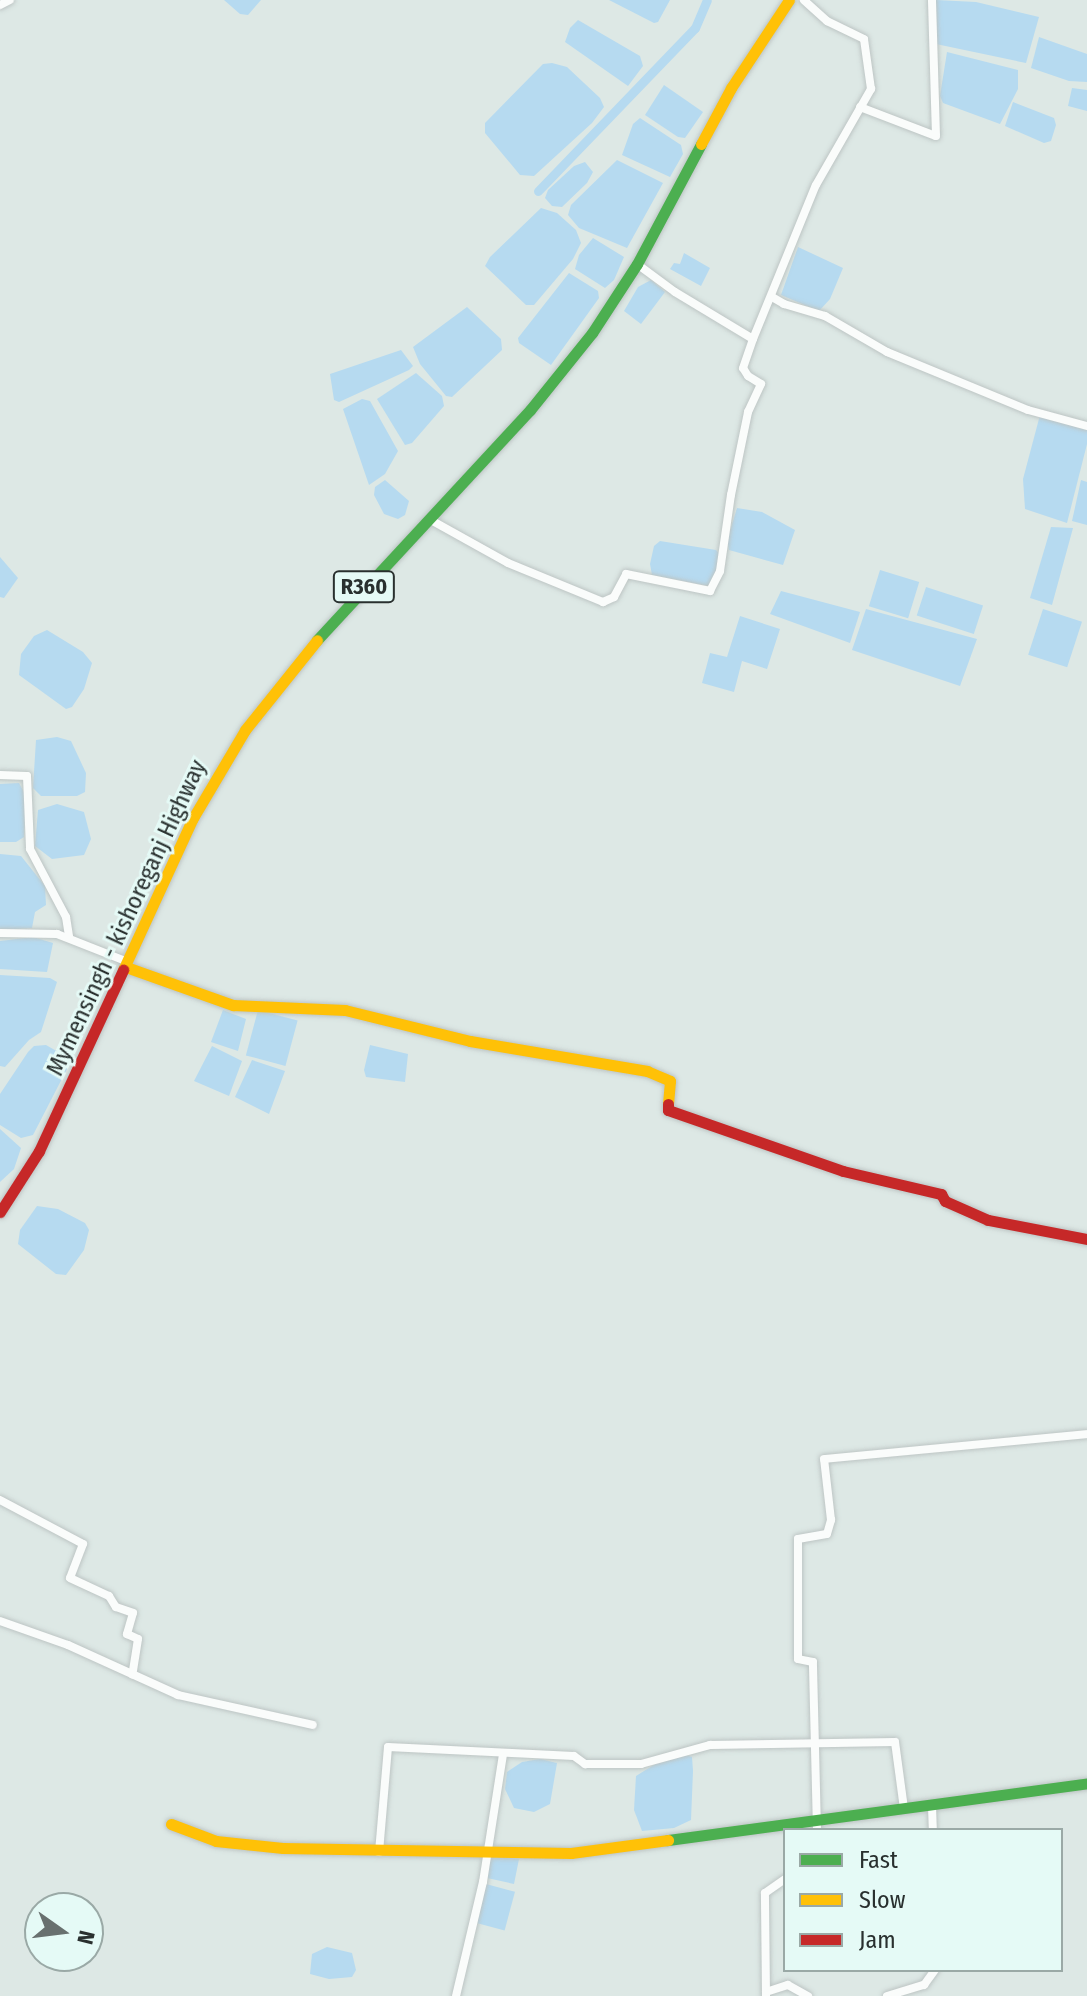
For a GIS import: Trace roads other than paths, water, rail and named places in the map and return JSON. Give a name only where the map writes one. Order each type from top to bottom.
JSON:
[{"type":"street","points":[[0,5],[10,0]]},
{"type":"street","name":"Mymensingh - kishoreganj Highway","points":[[0,1212],[4,1197],[39,1151],[193,818],[245,730],[341,611],[558,377],[605,315],[637,264],[731,88],[789,0]]},
{"type":"street","points":[[429,519],[508,563],[603,602],[614,597],[626,574],[710,591],[720,571],[748,412],[761,384],[748,376],[743,368],[816,185],[871,89],[864,39],[827,21],[804,0]]},
{"type":"street","points":[[860,107],[936,136],[932,0]]},
{"type":"street","points":[[637,264],[675,292],[753,339]]},
{"type":"street","points":[[772,297],[784,304],[825,316],[887,352],[1028,410],[1087,426]]},
{"type":"street","points":[[0,775],[27,776],[30,849],[66,917],[69,937]]},
{"type":"street","points":[[0,933],[38,932],[69,937],[127,964],[233,1005],[345,1010],[470,1041],[647,1071],[670,1081],[668,1110],[843,1171],[941,1194],[945,1201],[988,1220],[1087,1239]]},
{"type":"street","points":[[818,1824],[813,1742],[813,1662],[798,1659],[798,1539],[827,1534],[831,1520],[824,1459],[1087,1434]]},
{"type":"street","points":[[0,1500],[83,1544],[70,1578],[109,1596],[116,1607],[133,1613],[127,1634],[138,1639],[132,1675]]},
{"type":"street","points":[[0,1621],[68,1645],[178,1695],[313,1725]]},
{"type":"street","points":[[379,1852],[388,1747],[503,1755],[574,1756],[585,1764],[641,1764],[710,1745],[813,1742],[849,1746],[895,1742],[904,1809]]},
{"type":"street","points":[[456,1996],[487,1853],[503,1755]]},
{"type":"street","points":[[784,1828],[1087,1783]]},
{"type":"street","points":[[932,1806],[933,1828]]},
{"type":"street","points":[[171,1824],[216,1841],[283,1848],[487,1853],[617,1848],[783,1828]]},
{"type":"street","points":[[783,1880],[765,1893],[766,1994],[788,1985],[808,1996]]},
{"type":"street","points":[[887,1996],[924,1985],[934,1972]]},
{"type":"water","points":[[224,0],[261,0],[248,15],[240,14]]},
{"type":"water","points":[[609,0],[670,0],[658,22],[654,23]]},
{"type":"water","points":[[936,0],[976,2],[1039,17],[1026,63],[936,44]]},
{"type":"water","points":[[578,20],[640,56],[643,66],[628,86],[565,42],[570,28]]},
{"type":"water","points":[[1039,37],[1087,54],[1087,82],[1069,81],[1031,68]]},
{"type":"water","points":[[947,52],[1018,70],[1018,89],[1000,124],[943,103],[940,96]]},
{"type":"water","points":[[543,64],[567,67],[600,98],[604,107],[592,123],[534,176],[520,175],[485,133],[485,123]]},
{"type":"water","points":[[664,85],[703,112],[685,138],[678,137],[645,115]]},
{"type":"water","points":[[1072,88],[1087,90],[1087,111],[1068,106]]},
{"type":"water","points":[[1013,102],[1054,118],[1056,125],[1051,141],[1044,143],[1005,126]]},
{"type":"water","points":[[640,118],[681,145],[683,154],[670,177],[622,155],[633,124]]},
{"type":"water","points":[[617,160],[663,183],[627,248],[579,228],[568,215],[571,205]]},
{"type":"water","points":[[585,162],[593,172],[587,183],[562,207],[552,206],[545,198],[548,190],[574,166]]},
{"type":"water","points":[[541,208],[557,213],[576,230],[581,243],[573,259],[534,305],[526,305],[485,266],[490,257]]},
{"type":"water","points":[[593,238],[624,257],[614,280],[605,288],[575,269],[579,255]]},
{"type":"water","points":[[798,247],[843,268],[830,299],[819,311],[781,295]]},
{"type":"water","points":[[684,253],[710,268],[701,286],[670,269],[674,263],[680,264]]},
{"type":"water","points":[[569,273],[598,291],[599,298],[551,365],[519,343],[518,338]]},
{"type":"water","points":[[651,280],[665,292],[641,324],[624,311],[638,287]]},
{"type":"water","points":[[467,307],[501,339],[502,350],[452,397],[446,396],[420,364],[413,347]]},
{"type":"water","points":[[401,350],[413,366],[409,370],[339,402],[334,400],[330,374]]},
{"type":"water","points":[[416,373],[442,396],[444,406],[412,443],[405,445],[377,399]]},
{"type":"water","points":[[362,399],[370,401],[398,451],[385,474],[369,485],[343,409]]},
{"type":"water","points":[[1040,415],[1087,430],[1087,444],[1067,523],[1025,509],[1023,479]]},
{"type":"water","points":[[385,480],[409,501],[405,515],[398,519],[384,514],[374,495],[375,487]]},
{"type":"water","points":[[1081,480],[1087,482],[1087,525],[1072,521]]},
{"type":"water","points":[[737,508],[762,512],[795,530],[783,565],[729,550],[727,541]]},
{"type":"water","points":[[1051,527],[1073,528],[1052,605],[1030,598]]},
{"type":"water","points":[[660,541],[716,550],[720,555],[718,566],[709,586],[652,575],[650,564],[654,546]]},
{"type":"water","points":[[0,557],[18,578],[4,598],[0,597]]},
{"type":"water","points":[[880,570],[919,582],[908,618],[869,606]]},
{"type":"water","points":[[926,587],[983,606],[974,634],[917,616]]},
{"type":"water","points":[[781,591],[860,612],[850,643],[770,614]]},
{"type":"water","points":[[866,609],[977,639],[960,686],[852,650]]},
{"type":"water","points":[[1043,609],[1082,622],[1067,667],[1028,655]]},
{"type":"water","points":[[740,616],[780,629],[767,669],[742,661],[734,692],[702,683],[710,653],[727,657]]},
{"type":"water","points":[[47,630],[83,652],[92,663],[84,689],[72,707],[66,709],[19,675],[21,654],[34,636]]},
{"type":"water","points":[[57,737],[71,741],[86,773],[85,792],[77,796],[41,796],[33,788],[36,740]]},
{"type":"water","points":[[19,783],[26,796],[24,837],[16,842],[0,842],[0,784]]},
{"type":"water","points":[[57,804],[84,812],[91,839],[84,855],[52,859],[35,846],[38,810]]},
{"type":"water","points":[[0,854],[21,856],[45,886],[46,905],[35,912],[32,928],[0,930]]},
{"type":"water","points":[[33,937],[53,943],[47,972],[0,969],[0,941]]},
{"type":"water","points":[[0,975],[50,978],[57,982],[41,1032],[29,1040],[5,1067],[0,1066]]},
{"type":"water","points":[[223,1010],[246,1019],[238,1051],[211,1042]]},
{"type":"water","points":[[258,1010],[298,1021],[285,1066],[246,1055]]},
{"type":"water","points":[[46,1045],[67,1057],[67,1069],[33,1135],[21,1138],[0,1125],[0,1094],[28,1052],[34,1046]]},
{"type":"water","points":[[370,1045],[408,1054],[405,1082],[366,1077],[364,1070]]},
{"type":"water","points":[[212,1046],[242,1061],[229,1096],[194,1081]]},
{"type":"water","points":[[252,1060],[285,1071],[269,1114],[235,1097]]},
{"type":"water","points":[[0,1129],[21,1148],[14,1169],[0,1182]]},
{"type":"water","points":[[37,1206],[58,1209],[85,1223],[89,1230],[84,1250],[66,1275],[56,1274],[18,1244],[20,1230]]},
{"type":"water","points":[[686,1755],[692,1757],[691,1820],[674,1828],[642,1831],[634,1810],[636,1776],[657,1763]]},
{"type":"water","points":[[540,1759],[557,1763],[550,1804],[534,1812],[514,1808],[505,1789],[507,1772],[522,1762]]},
{"type":"water","points":[[490,1857],[519,1859],[514,1884],[487,1878]]},
{"type":"water","points":[[486,1884],[515,1892],[505,1930],[476,1923]]},
{"type":"water","points":[[327,1947],[352,1953],[356,1970],[352,1977],[329,1979],[310,1974],[312,1954]]},
{"type":"waterway","points":[[538,191],[695,28],[707,0]]}]
